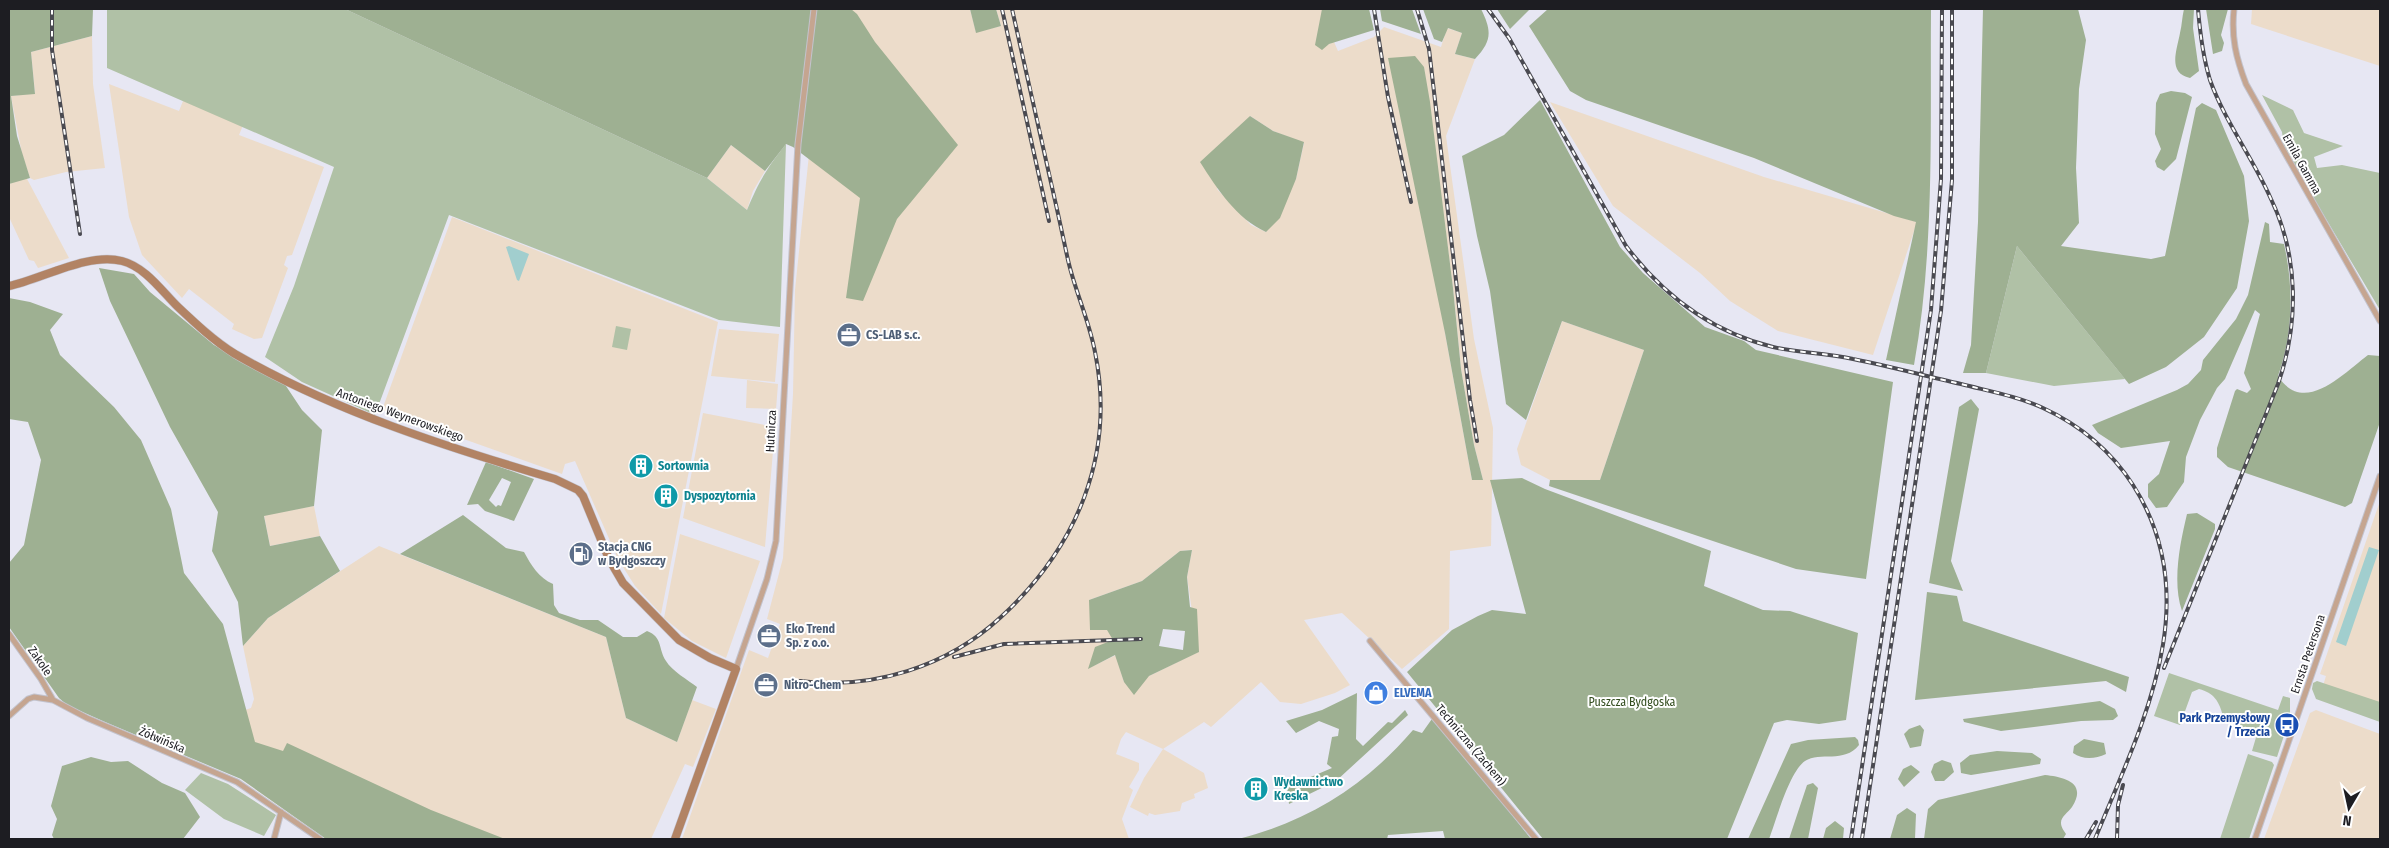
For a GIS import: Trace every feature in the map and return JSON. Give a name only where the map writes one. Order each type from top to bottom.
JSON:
[{"type":"street","name":"Hutnicza","points":[[675,839],[767,579],[776,541],[798,144],[814,9]]},
{"type":"street","name":"Emila Gamma","points":[[2234,9],[2232,29],[2235,53],[2246,84],[2380,321]]},
{"type":"street","name":"Antoniego Weynerowskiego","points":[[9,286],[34,280],[73,264],[95,260],[122,261],[146,274],[217,342],[290,382],[372,418],[555,479],[578,490],[583,496],[609,559],[623,583],[679,640],[710,658],[736,669]]},
{"type":"street","name":"Ernsta Petersona","points":[[2255,839],[2380,476]]},
{"type":"street","name":"Zakole","points":[[9,634],[41,679],[53,700]]},
{"type":"street","name":"Techniczna (Zachem)","points":[[1370,642],[1536,839]]},
{"type":"street","name":"Żółwińska","points":[[9,716],[28,699],[34,697],[53,700],[67,709],[115,731],[237,782],[320,839]]},
{"type":"street","points":[[274,839],[281,812]]},
{"type":"shaded area","points":[[107,9],[345,9],[707,178],[747,210],[764,175],[786,144],[780,327],[719,320],[449,215],[375,415],[302,382],[265,357],[294,286],[334,167],[107,68]]},
{"type":"shaded area","points":[[824,9],[970,9],[976,32],[1001,26],[996,9],[1322,9],[1329,44],[1334,42],[1338,51],[1374,37],[1384,27],[1441,47],[1447,28],[1462,33],[1455,54],[1475,59],[1446,136],[1474,339],[1493,428],[1491,546],[1450,551],[1449,629],[1402,669],[1342,613],[1304,620],[1350,685],[1335,693],[1301,704],[1280,702],[1261,682],[1211,727],[1204,722],[1163,749],[1126,732],[1121,739],[1116,754],[1139,763],[1139,770],[1129,787],[1133,790],[1122,819],[1129,839],[682,839],[749,650],[768,658],[780,624],[767,619],[783,558],[793,394],[795,290]],"holes":[[[1424,67],[1453,288],[1461,369],[1474,445],[1483,480],[1472,480],[1445,333]],[[1250,116],[1273,131],[1304,143],[1296,179],[1266,232],[1251,225],[1217,189]],[[1192,550],[1187,577],[1198,652],[1149,676],[1124,682],[1116,655],[1089,668],[1114,640],[1089,600],[1142,581],[1180,551]]]},
{"type":"shaded area","points":[[2252,9],[2380,9],[2380,66],[2251,24]]},
{"type":"shaded area","points":[[92,36],[93,84],[105,168],[66,172],[34,180],[30,178],[22,154],[11,96],[35,93],[31,52]]},
{"type":"shaded area","points":[[191,81],[251,106],[239,135],[324,167],[292,255],[287,256],[284,265],[288,268],[262,338],[254,339],[232,329],[234,324],[189,289],[182,298],[142,255],[129,217],[109,84],[179,111]]},
{"type":"shaded area","points":[[2262,95],[2293,110],[2304,133],[2343,146],[2314,157],[2317,168],[2342,165],[2380,173],[2380,310],[2284,148],[2282,132]]},
{"type":"shaded area","points":[[1550,102],[1764,177],[1917,222],[1873,355],[1778,331],[1730,301],[1700,273],[1613,206]]},
{"type":"shaded area","points":[[731,145],[765,171],[753,191],[747,210],[707,178]]},
{"type":"shaded area","points":[[26,177],[69,258],[38,268],[34,261],[29,260],[9,217],[9,184]]},
{"type":"shaded area","points":[[452,217],[718,322],[661,614],[635,586],[618,559],[575,461],[565,464],[562,474],[382,410]]},
{"type":"shaded area","points":[[509,246],[529,254],[519,281],[517,280],[506,247]]},
{"type":"shaded area","points":[[2017,246],[2125,379],[2054,386],[1986,373]]},
{"type":"shaded area","points":[[1562,321],[1644,350],[1600,480],[1550,480],[1521,465],[1517,449]]},
{"type":"shaded area","points":[[616,326],[631,329],[627,350],[612,347]]},
{"type":"shaded area","points":[[719,329],[779,334],[775,382],[711,376]]},
{"type":"shaded area","points":[[747,380],[778,384],[776,409],[746,408]]},
{"type":"shaded area","points":[[703,413],[775,427],[765,547],[683,518]]},
{"type":"shaded area","points":[[2380,501],[2380,713],[2322,689],[2326,676],[2320,674]]},
{"type":"shaded area","points":[[314,506],[320,536],[270,546],[264,515]]},
{"type":"shaded area","points":[[680,534],[760,561],[726,658],[692,641],[664,618]]},
{"type":"shaded area","points":[[379,546],[606,637],[626,718],[677,742],[692,700],[716,709],[693,767],[685,764],[651,839],[326,839],[241,779],[245,710],[251,708],[254,699],[243,646],[268,618]]},
{"type":"shaded area","points":[[2369,547],[2379,550],[2346,646],[2336,642]]},
{"type":"shaded area","points":[[2169,673],[2278,710],[2283,696],[2290,698],[2290,717],[2277,757],[2252,751],[2257,734],[2234,726],[2234,721],[2223,716],[2215,698],[2199,689],[2192,692],[2180,725],[2154,716]]},
{"type":"shaded area","points":[[2317,681],[2380,702],[2380,722],[2316,699],[2312,689],[2313,683]]},
{"type":"shaded area","points":[[2316,710],[2380,734],[2380,839],[2264,839],[2310,713]]},
{"type":"shaded area","points":[[1163,749],[1204,773],[1208,788],[1194,794],[1195,798],[1182,803],[1180,811],[1155,815],[1149,813],[1148,816],[1130,807],[1144,778]]},
{"type":"shaded area","points":[[2248,754],[2272,762],[2274,765],[2249,839],[2220,839]]},
{"type":"shaded area","points":[[201,773],[228,784],[276,815],[264,836],[224,819],[185,790]]},
{"type":"green space","points":[[9,9],[93,9],[92,36],[31,52],[35,94],[11,96],[17,136],[30,178],[9,184]]},
{"type":"green space","points":[[345,9],[851,9],[857,14],[875,42],[958,145],[897,219],[863,301],[846,298],[860,198],[793,147],[786,144],[765,171],[731,145],[707,178]]},
{"type":"green space","points":[[970,9],[996,9],[1001,26],[976,33]]},
{"type":"green space","points":[[1322,9],[1369,9],[1374,30],[1329,44],[1322,50],[1315,45]]},
{"type":"green space","points":[[1380,9],[1412,9],[1421,34],[1382,21]]},
{"type":"green space","points":[[1423,9],[1481,9],[1487,24],[1488,36],[1481,53],[1475,59],[1455,54],[1462,33],[1448,28],[1442,42],[1434,39]]},
{"type":"green space","points":[[1497,9],[1530,9],[1510,29]]},
{"type":"green space","points":[[1548,9],[1931,9],[1931,143],[1928,232],[1921,321],[1914,365],[1886,360],[1916,222],[1894,216],[1754,158],[1586,100],[1570,91],[1529,26]]},
{"type":"green space","points":[[1983,9],[2078,9],[2086,40],[2079,89],[2076,168],[2079,223],[2061,246],[2151,259],[2165,256],[2196,108],[2202,103],[2216,110],[2244,176],[2249,221],[2237,288],[2204,337],[2166,367],[2129,384],[2017,246],[1986,373],[1963,373],[1971,345],[1978,222]]},
{"type":"green space","points":[[2184,9],[2194,9],[2193,28],[2199,71],[2190,78],[2178,71],[2175,60]]},
{"type":"green space","points":[[2206,9],[2228,9],[2221,35],[2224,43],[2222,51],[2213,54]]},
{"type":"green space","points":[[1415,56],[1424,67],[1430,102],[1461,369],[1474,445],[1483,480],[1472,480],[1445,333],[1388,58]]},
{"type":"green space","points":[[2171,91],[2185,93],[2192,97],[2176,159],[2164,171],[2157,167],[2155,161],[2161,149],[2155,134],[2156,103],[2160,94]]},
{"type":"green space","points":[[1540,100],[1620,247],[1643,273],[1705,327],[1744,341],[1756,350],[1893,382],[1866,579],[1796,569],[1549,486],[1550,480],[1600,480],[1644,350],[1562,321],[1526,420],[1506,404],[1490,291],[1477,236],[1462,156],[1504,135]]},
{"type":"green space","points":[[1250,116],[1273,131],[1304,142],[1296,179],[1280,218],[1266,232],[1246,219],[1228,202],[1200,162]]},
{"type":"green space","points":[[2265,222],[2269,224],[2270,242],[2284,244],[2287,261],[2290,294],[2289,327],[2287,344],[2278,376],[2288,388],[2300,392],[2312,392],[2336,380],[2368,355],[2380,356],[2380,422],[2352,503],[2345,507],[2228,467],[2217,457],[2217,448],[2235,391],[2237,389],[2247,393],[2251,389],[2244,373],[2260,314],[2255,310],[2225,379],[2217,388],[2200,420],[2186,457],[2184,482],[2167,507],[2156,508],[2148,497],[2148,484],[2159,474],[2170,441],[2121,448],[2098,433],[2092,425],[2177,390],[2188,384],[2201,370],[2203,360],[2236,319],[2248,295]]},
{"type":"green space","points":[[99,268],[134,274],[150,292],[214,345],[284,383],[302,410],[322,430],[314,506],[264,516],[270,546],[320,536],[340,571],[268,618],[243,646],[238,602],[212,551],[218,512],[170,427],[110,301]]},
{"type":"green space","points":[[9,298],[30,302],[63,314],[50,330],[60,355],[114,407],[141,440],[171,509],[184,573],[223,624],[255,742],[283,751],[287,743],[431,810],[505,839],[326,839],[241,779],[105,722],[67,705],[59,698],[9,627],[9,563],[24,545],[41,460],[28,422],[9,419]]},
{"type":"green space","points":[[1971,399],[1979,409],[1951,561],[1963,591],[1929,583],[1959,407]]},
{"type":"green space","points":[[486,462],[534,479],[514,521],[485,511],[478,504],[467,505]],"holes":[[[502,478],[511,482],[501,506],[498,505],[496,507],[489,500]]]},
{"type":"green space","name":"Puszcza Bydgoska","points":[[1522,478],[1545,489],[1711,551],[1704,586],[1763,610],[1790,611],[1858,633],[1846,720],[1819,724],[1787,720],[1774,723],[1727,839],[1543,839],[1407,672],[1452,630],[1478,616],[1492,610],[1526,614],[1490,480]]},
{"type":"green space","points":[[2197,513],[2215,524],[2215,529],[2182,611],[2178,588],[2178,562],[2187,514]]},
{"type":"green space","points":[[463,515],[506,548],[524,552],[540,575],[553,584],[554,605],[559,613],[580,620],[598,620],[623,637],[637,637],[647,631],[656,637],[669,665],[697,687],[677,742],[626,718],[606,637],[400,554]]},
{"type":"green space","points":[[1192,550],[1187,577],[1190,607],[1197,609],[1199,652],[1149,676],[1134,695],[1124,682],[1115,655],[1088,669],[1095,647],[1113,640],[1107,630],[1090,630],[1089,600],[1142,581],[1180,551]],"holes":[[[1163,629],[1185,631],[1183,650],[1159,646]]]},
{"type":"green space","points":[[1927,592],[1957,596],[1963,621],[2129,677],[2126,692],[2106,681],[1915,700]]},
{"type":"green space","points":[[1357,693],[1356,739],[1363,746],[1388,722],[1392,723],[1405,710],[1408,715],[1336,781],[1289,804],[1287,787],[1332,768],[1327,764],[1332,737],[1338,736],[1339,729],[1319,721],[1296,733],[1286,721],[1322,710]]},
{"type":"green space","points":[[2100,701],[2115,709],[2118,716],[2113,720],[2081,721],[2001,731],[1964,722],[1963,719]]},
{"type":"green space","points":[[1434,716],[1531,839],[1445,839],[1443,831],[1388,835],[1387,839],[1238,839],[1289,822],[1334,799],[1375,768],[1413,730],[1422,733]]},
{"type":"green space","points":[[1920,725],[1924,730],[1921,746],[1910,748],[1904,734],[1909,729]]},
{"type":"green space","points":[[1855,737],[1859,745],[1853,751],[1839,756],[1811,758],[1805,761],[1799,767],[1788,786],[1769,839],[1748,839],[1791,744],[1808,740]]},
{"type":"green space","points":[[2084,739],[2104,743],[2106,754],[2089,758],[2073,753],[2074,746]]},
{"type":"green space","points":[[1997,751],[2032,753],[2041,759],[2040,764],[1971,775],[1961,773],[1960,763],[1970,755]]},
{"type":"green space","points":[[91,757],[111,762],[128,761],[162,783],[185,793],[200,817],[183,839],[54,839],[52,835],[57,819],[51,806],[62,766]]},
{"type":"green space","points":[[1942,760],[1951,763],[1954,772],[1944,781],[1935,781],[1931,772],[1934,764]]},
{"type":"green space","points":[[1911,765],[1920,772],[1904,787],[1898,779],[1903,769]]},
{"type":"green space","points":[[2045,775],[2066,779],[2075,786],[2077,792],[2072,807],[2063,816],[2061,821],[2066,834],[2063,839],[1924,839],[1928,809],[1938,800]]},
{"type":"green space","points":[[1813,783],[1818,788],[1808,839],[1789,839],[1807,785]]},
{"type":"green space","points":[[1907,808],[1916,814],[1915,839],[1890,839],[1897,815]]},
{"type":"green space","points":[[1835,821],[1844,828],[1843,839],[1823,839],[1826,828]]},
{"type":"railway","points":[[52,9],[52,50],[80,234]]},
{"type":"railway","points":[[1002,9],[1049,221]]},
{"type":"railway","points":[[800,681],[827,683],[881,678],[933,662],[980,634],[1001,617],[1028,590],[1051,561],[1070,530],[1084,497],[1095,463],[1100,427],[1100,390],[1095,352],[1068,260],[1012,9]]},
{"type":"railway","points":[[1374,9],[1388,97],[1411,202]]},
{"type":"railway","points":[[1417,9],[1429,49],[1470,400],[1477,441]]},
{"type":"railway","points":[[1488,9],[1509,38],[1626,246],[1656,280],[1690,309],[1730,332],[1773,347],[1843,357],[2023,400],[2070,422],[2094,440],[2115,461],[2133,485],[2155,529],[2165,574],[2166,619],[2159,664],[2147,708],[2095,839]]},
{"type":"railway","points":[[1851,839],[1931,310],[1941,179],[1942,9]]},
{"type":"railway","points":[[1862,839],[1941,311],[1952,180],[1952,9]]},
{"type":"railway","points":[[2164,668],[2278,384],[2290,338],[2292,314],[2291,267],[2280,221],[2264,184],[2223,111],[2210,80],[2205,63],[2198,9]]},
{"type":"railway","points":[[954,657],[1004,644],[1141,639]]},
{"type":"railway","points":[[2117,839],[2118,805],[2123,785]]},
{"type":"railway","points":[[2086,839],[2096,822]]},
{"type":"place","name":"CS-LAB s.c.","points":[[849,335]]},
{"type":"place","name":"Sortownia","points":[[641,466]]},
{"type":"place","name":"Dyspozytornia","points":[[666,496]]},
{"type":"place","name":"Stacja CNG w Bydgoszczy","points":[[581,554]]},
{"type":"place","name":"Eko Trend Sp. z o.o.","points":[[769,636]]},
{"type":"place","name":"Nitro-Chem","points":[[766,685]]},
{"type":"place","name":"ELVEMA","points":[[1376,693]]},
{"type":"place","name":"Park Przemysłowy / Trzecia","points":[[2287,725]]},
{"type":"place","name":"Wydawnictwo Kreska","points":[[1256,789]]}]
